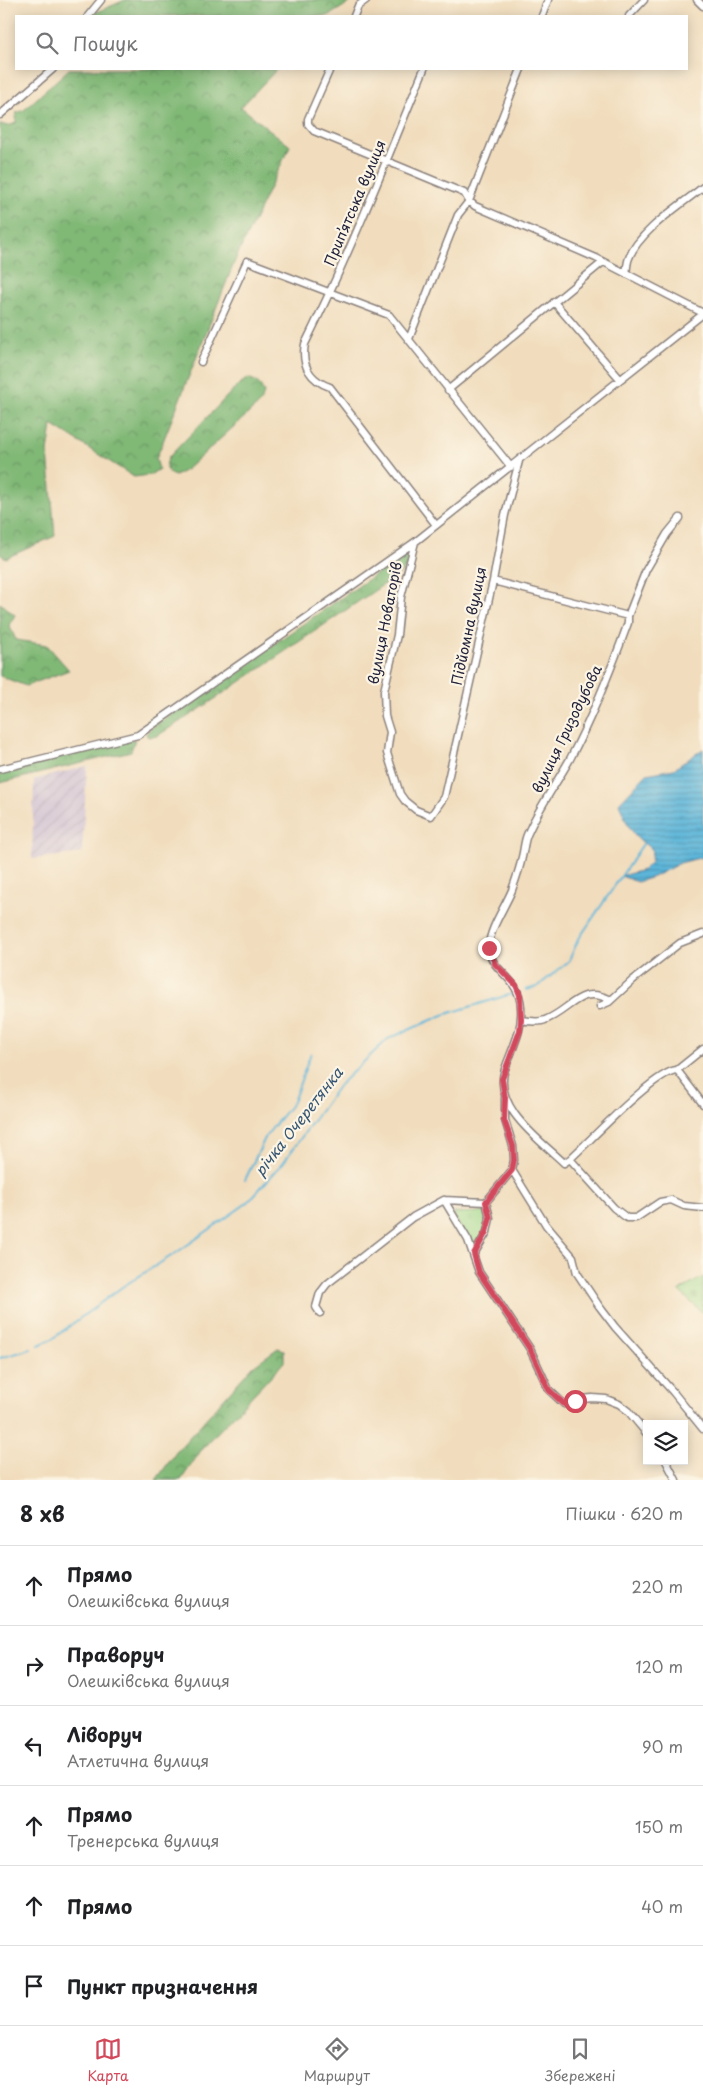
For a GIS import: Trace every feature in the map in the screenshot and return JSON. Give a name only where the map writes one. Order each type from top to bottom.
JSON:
[{"type":"street","points":[[89,15],[101,0]]},
{"type":"street","points":[[354,15],[358,6],[366,0]]},
{"type":"street","points":[[542,15],[548,0]]},
{"type":"street","points":[[630,15],[644,0]]},
{"type":"street","points":[[697,0],[703,6]]},
{"type":"street","points":[[0,115],[52,70]]},
{"type":"street","points":[[0,769],[138,735],[415,542],[703,313],[603,262],[475,206],[464,193],[314,131],[310,128],[308,119],[330,70]]},
{"type":"street","name":"Прип’ятська вулиця","points":[[424,70],[330,293],[305,344],[305,365],[310,374],[321,384],[330,387],[436,525]]},
{"type":"street","points":[[409,339],[458,215],[469,201],[521,70]]},
{"type":"street","points":[[626,274],[629,258],[639,242],[656,224],[703,188]]},
{"type":"street","points":[[201,362],[248,261],[389,315],[511,467]]},
{"type":"street","points":[[448,390],[603,262]]},
{"type":"street","points":[[554,302],[620,379]]},
{"type":"street","name":"Підйомна вулиця","points":[[444,797],[505,515],[519,461]]},
{"type":"street","name":"вулиця Гризодубова","points":[[512,1170],[514,1160],[513,1146],[504,1120],[505,1098],[502,1079],[520,1031],[520,995],[516,985],[495,964],[491,957],[489,943],[515,881],[526,836],[570,757],[605,687],[628,623],[628,616],[646,570],[667,534],[680,518]]},
{"type":"street","name":"вулиця Новаторів","points":[[415,542],[401,597],[397,635],[384,691],[385,716],[390,732],[387,753],[400,794],[416,810],[431,816],[444,797]]},
{"type":"street","points":[[492,581],[628,616]]},
{"type":"street","points":[[600,1006],[611,1000],[680,943],[703,934]]},
{"type":"street","points":[[521,1020],[544,1021],[585,994],[601,995],[611,1000]]},
{"type":"street","points":[[505,1098],[528,1130],[564,1163],[647,1086],[670,1070],[677,1070],[703,1049]]},
{"type":"street","points":[[677,1070],[703,1104]]},
{"type":"street","points":[[570,1159],[614,1208],[627,1218],[636,1218],[660,1202],[671,1200],[684,1206],[703,1208]]},
{"type":"street","points":[[486,1202],[512,1170],[546,1225],[573,1258],[577,1273],[604,1313],[703,1429]]},
{"type":"street","points":[[320,1313],[316,1307],[320,1293],[327,1284],[413,1218],[444,1200],[486,1202]]},
{"type":"street","points":[[444,1200],[468,1240],[479,1272],[530,1349],[549,1390],[564,1404],[570,1405],[583,1399],[592,1398],[606,1399],[619,1404],[628,1411],[643,1429]]},
{"type":"street","points":[[474,1254],[486,1232],[490,1218],[486,1202]]},
{"type":"street","points":[[668,1465],[676,1480]]},
{"type":"shaded area","points":[[87,766],[82,853],[32,859],[34,780]]},
{"type":"green space","points":[[125,0],[354,0],[330,15],[90,15]]},
{"type":"green space","points":[[68,70],[276,70],[241,107],[290,146],[236,258],[156,459],[159,469],[150,475],[134,477],[52,425],[48,452],[55,536],[6,558],[0,554],[0,124],[8,126],[16,123],[16,113],[24,110]]},
{"type":"green space","points":[[248,378],[262,387],[264,393],[261,402],[187,469],[175,476],[170,474],[166,467],[168,458],[237,386]]},
{"type":"green space","points":[[401,557],[408,558],[407,565],[402,572],[200,709],[157,736],[148,737],[146,734],[151,728]]},
{"type":"green space","points":[[0,603],[15,615],[9,625],[16,640],[47,645],[69,670],[26,686],[0,676]]},
{"type":"green space","points":[[135,739],[131,751],[0,783],[0,771]]},
{"type":"green space","points":[[488,1212],[490,1218],[474,1254],[453,1213]]},
{"type":"green space","points":[[703,1277],[703,1313],[679,1291]]},
{"type":"green space","points":[[278,1348],[284,1350],[284,1362],[202,1449],[181,1480],[156,1480],[177,1451],[253,1366]]},
{"type":"water","points":[[703,749],[703,857],[680,863],[653,877],[637,882],[621,876],[643,870],[651,862],[652,849],[635,835],[619,803],[647,774],[674,769]]},
{"type":"waterway","name":"річка Очеретянка","points":[[526,990],[537,987],[569,961],[578,940],[643,844]]},
{"type":"waterway","name":"річка Очеретянка","points":[[39,1345],[52,1339],[122,1287],[176,1253],[247,1203],[283,1163],[339,1085],[388,1039],[443,1015],[515,993]]},
{"type":"waterway","points":[[245,1180],[266,1136],[293,1102],[311,1053]]},
{"type":"waterway","name":"річка Очеретянка","points":[[0,1358],[31,1349]]},
{"type":"route","points":[[489,948],[495,964],[516,985],[520,995],[521,1020],[520,1031],[502,1079],[502,1089],[505,1098],[504,1120],[513,1146],[514,1160],[512,1170],[486,1202],[490,1218],[486,1232],[474,1254],[479,1272],[530,1349],[549,1390],[564,1404],[570,1405],[575,1401]]}]
